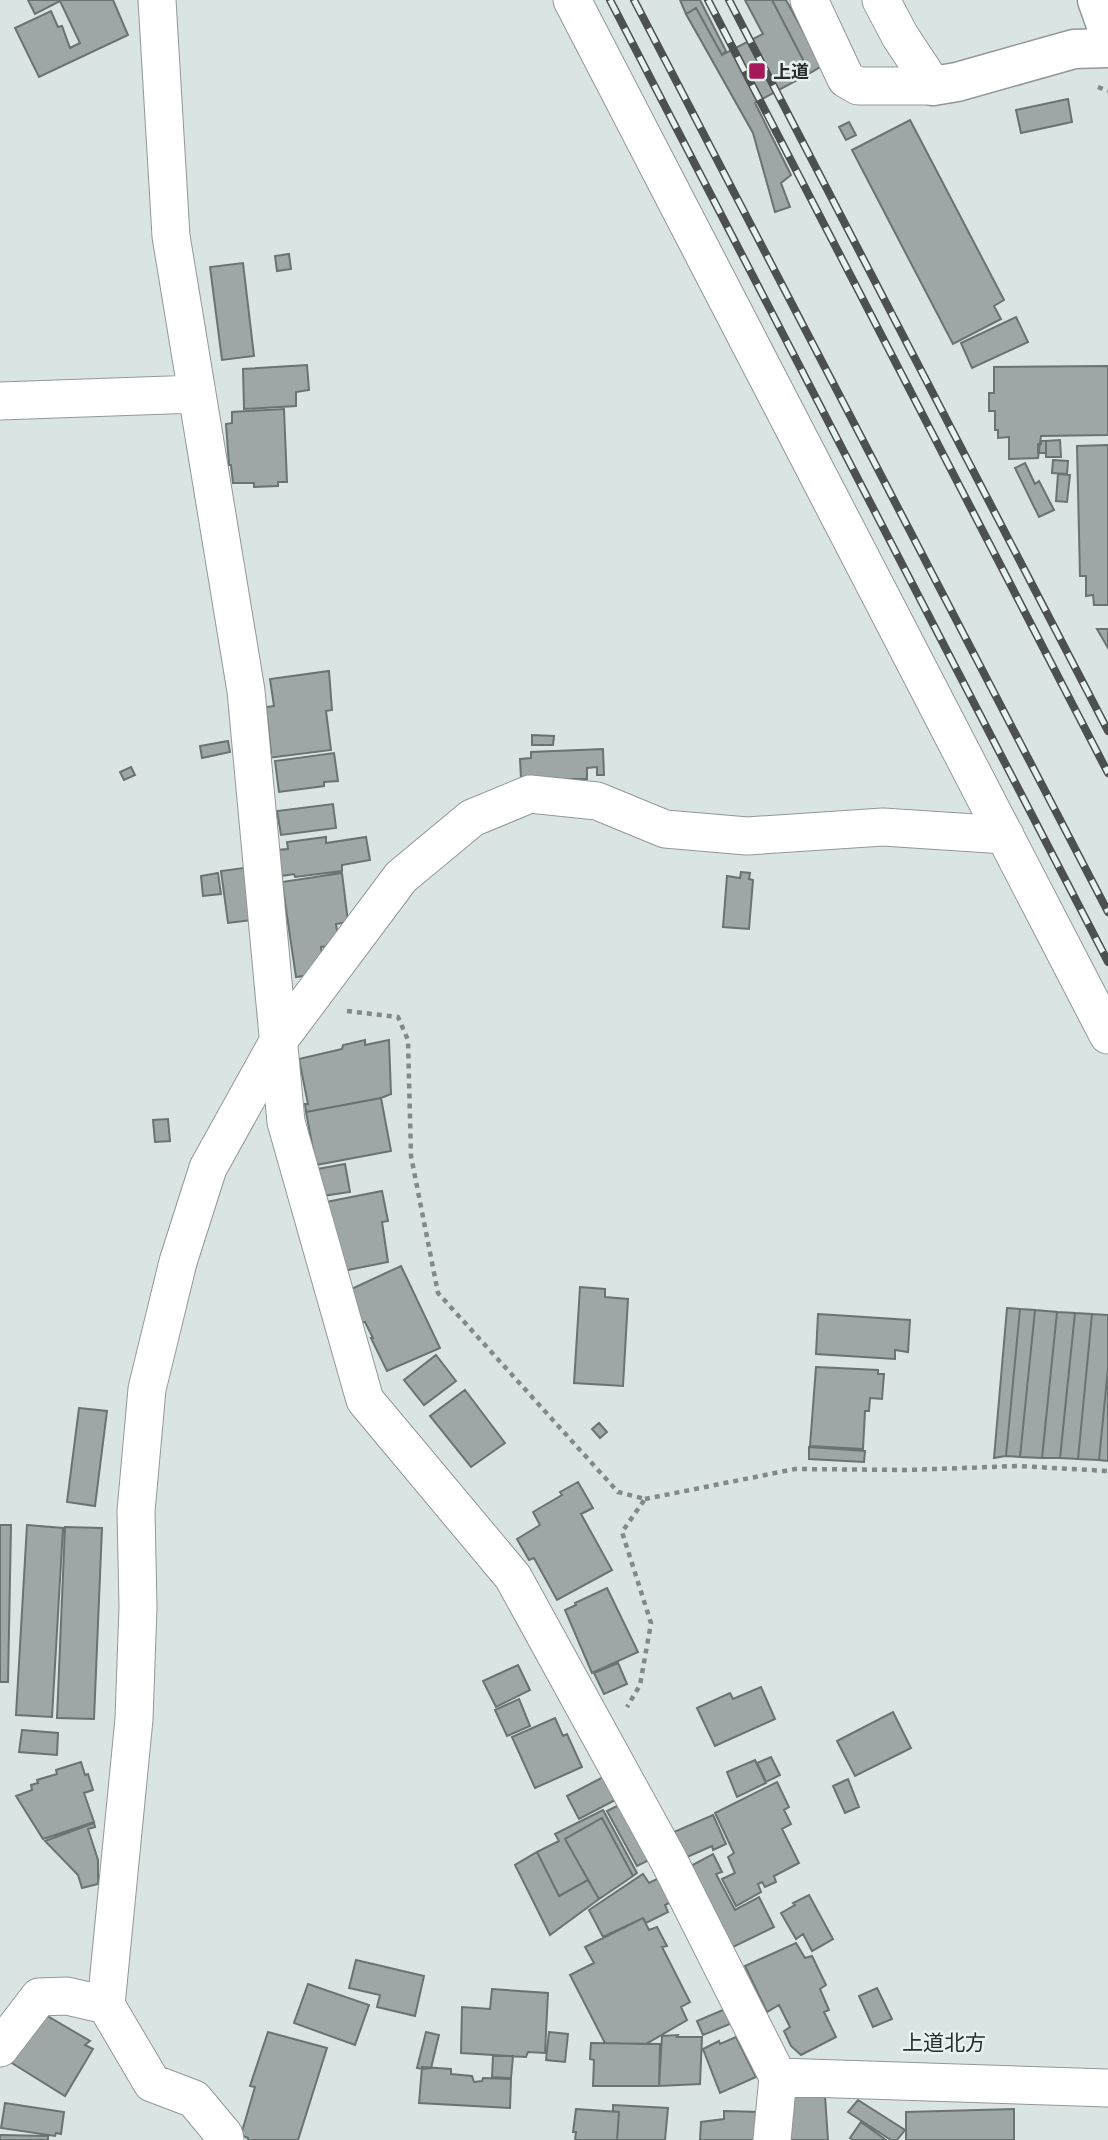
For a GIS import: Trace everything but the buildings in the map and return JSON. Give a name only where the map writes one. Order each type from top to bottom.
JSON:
[{"type":"main road","points":[[1097,0],[1108,31]]},
{"type":"main road","points":[[933,86],[957,82],[1074,49],[1108,48]]},
{"type":"street","points":[[157,0],[171,236],[246,691],[286,1122],[365,1400],[513,1577],[605,1744],[668,1860],[778,2077],[772,2140]]},
{"type":"street","points":[[572,0],[1108,1035]]},
{"type":"street","points":[[809,0],[846,79],[858,86],[933,86]]},
{"type":"street","points":[[881,0],[900,36],[933,86]]},
{"type":"street","points":[[0,401],[197,394]]},
{"type":"street","points":[[225,2140],[224,2135],[194,2099],[152,2083],[106,2005],[134,1719],[138,1606],[136,1511],[147,1389],[178,1262],[208,1168],[279,1040],[401,877],[472,818],[530,794],[597,801],[666,829],[706,833],[747,836],[883,827],[1004,835]]},
{"type":"street","points":[[0,2048],[40,1997],[67,1996],[106,2005]]},
{"type":"street","points":[[778,2077],[1108,2088]]},
{"type":"path","points":[[303,1007],[398,1017],[408,1040],[411,1156],[438,1293],[618,1492],[645,1499],[795,1469],[908,1470],[1017,1466],[1108,1471]]},
{"type":"path","points":[[605,1744],[640,1685],[651,1623],[622,1532],[645,1499]]},
{"type":"railway","points":[[610,0],[1108,962]]},
{"type":"railway","points":[[634,0],[1108,912]]},
{"type":"railway","points":[[708,0],[1108,773]]},
{"type":"railway","points":[[729,0],[1108,731]]},
{"type":"place","name":"上道","points":[[757,71]]},
{"type":"district","name":"上道北方","points":[[944,2042]]}]
